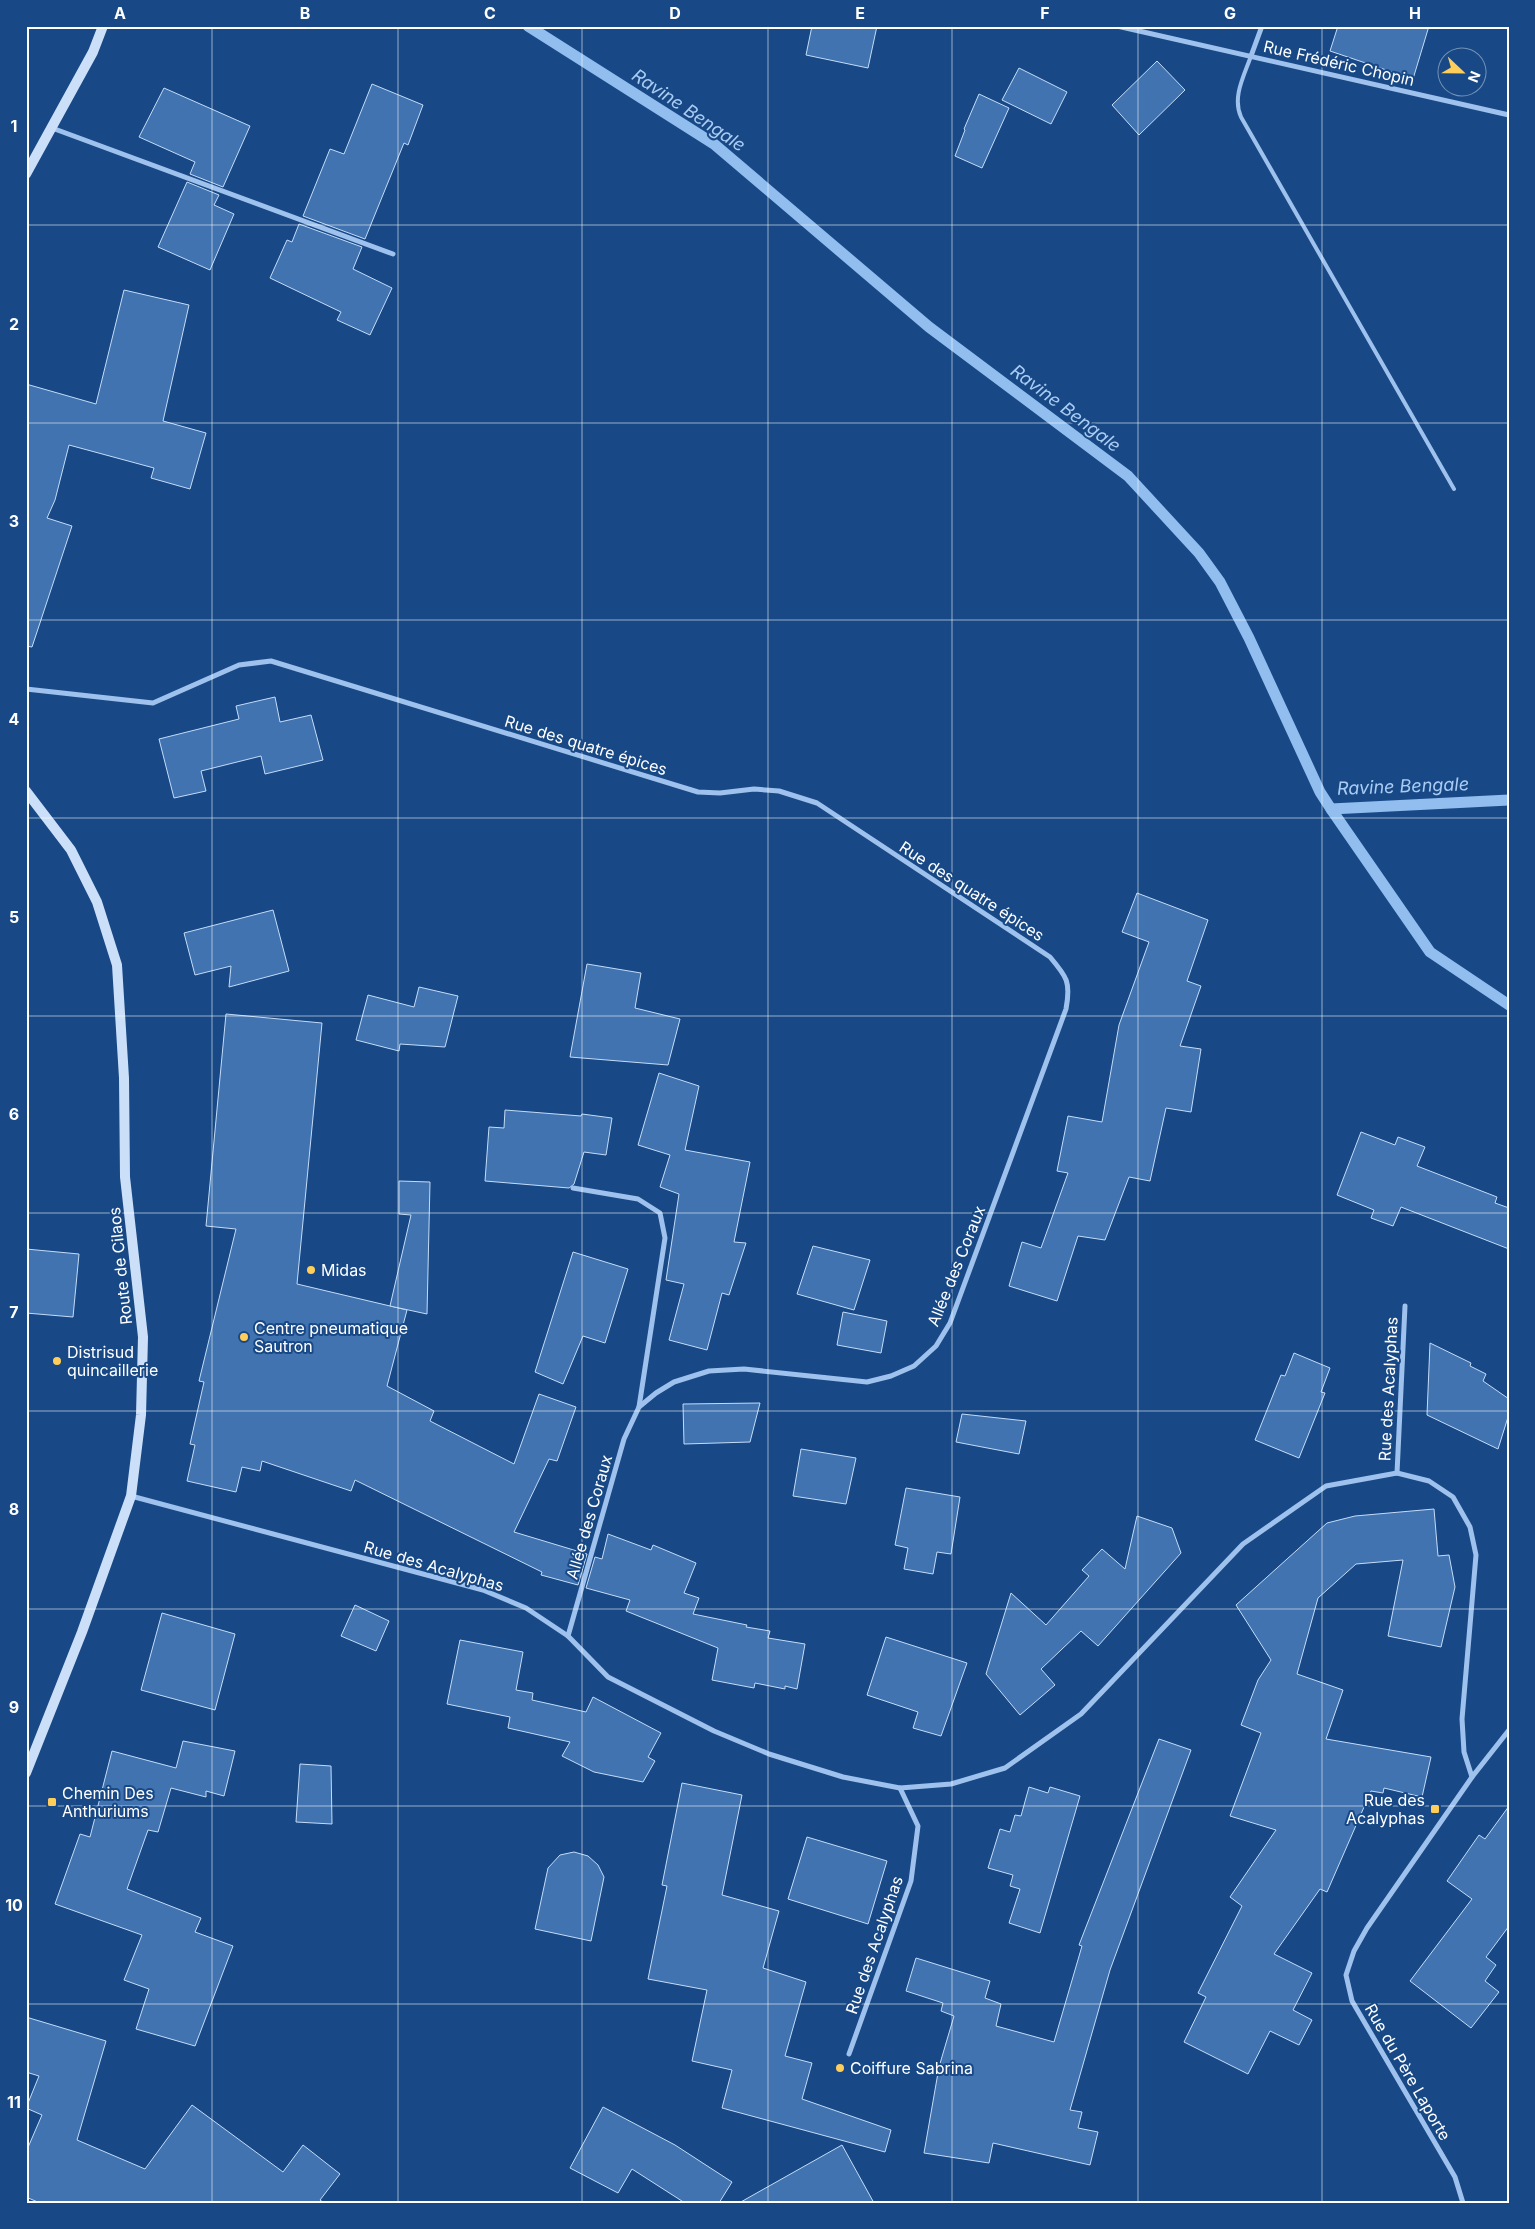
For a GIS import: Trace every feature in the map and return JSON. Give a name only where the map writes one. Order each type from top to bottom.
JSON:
[{"type":"main road","points":[[26,174],[93,52],[104,26]]},
{"type":"main road","name":"Route de Cilaos","points":[[26,791],[72,850],[96,902],[117,965],[124,1078],[126,1177],[143,1337],[141,1415],[131,1496],[82,1632],[26,1773]]},
{"type":"street","name":"Rue Frédéric Chopin","points":[[1117,26],[1509,115]]},
{"type":"street","name":"Rue Frédéric Chopin","points":[[1251,56],[1262,26]]},
{"type":"street","points":[[52,128],[393,254]]},
{"type":"street","name":"Rue des quatre épices","points":[[26,689],[153,703],[239,665],[270,661],[698,792],[720,794],[754,789],[779,791],[817,803],[1050,957],[1066,975],[1069,994],[1066,1009]]},
{"type":"street","name":"Allée des Coraux","points":[[639,1407],[656,1393],[674,1382],[709,1371],[744,1369],[867,1382],[891,1376],[914,1366],[936,1346],[950,1323],[1066,1009]]},
{"type":"street","name":"Allée des Coraux","points":[[568,1636],[624,1439],[639,1407],[665,1238],[660,1213],[638,1199],[573,1188]]},
{"type":"street","name":"Rue des Acalyphas","points":[[1397,1473],[1405,1306]]},
{"type":"street","name":"Rue des Acalyphas","points":[[131,1496],[483,1590],[526,1608],[568,1636],[608,1676],[714,1730],[769,1754],[834,1774],[900,1788],[951,1784],[1004,1768],[1081,1714],[1243,1544],[1326,1486],[1397,1473],[1429,1481],[1453,1497],[1470,1527],[1476,1555],[1462,1720],[1464,1752],[1472,1777]]},
{"type":"street","name":"Rue du Père Laporte","points":[[1463,2203],[1455,2177],[1352,2002],[1346,1975],[1354,1951],[1367,1928],[1472,1777],[1509,1730]]},
{"type":"street","name":"Rue des Acalyphas","points":[[849,2054],[911,1882],[918,1826],[900,1788]]},
{"type":"lane","points":[[1251,56],[1237,98],[1237,108],[1241,117],[1454,489]]},
{"type":"building","points":[[812,26],[877,26],[868,68],[806,55]]},
{"type":"building","points":[[1338,26],[1429,26],[1413,79],[1330,51]]},
{"type":"building","points":[[1157,61],[1185,90],[1139,135],[1112,105]]},
{"type":"building","points":[[1019,68],[1067,92],[1051,124],[1002,100]]},
{"type":"building","points":[[372,84],[423,105],[408,145],[404,143],[365,239],[303,216],[330,149],[344,154]]},
{"type":"building","points":[[164,88],[250,126],[223,187],[190,174],[195,162],[139,137]]},
{"type":"building","points":[[979,94],[1009,108],[982,168],[955,156]]},
{"type":"building","points":[[187,182],[219,195],[214,205],[234,214],[210,270],[158,247]]},
{"type":"building","points":[[299,224],[362,247],[353,269],[392,288],[370,335],[337,320],[341,312],[270,278],[287,240],[292,242]]},
{"type":"building","points":[[124,290],[189,305],[163,421],[206,433],[190,489],[151,478],[154,468],[69,445],[55,500],[47,518],[72,526],[32,647],[26,646],[26,384],[96,404]]},
{"type":"building","points":[[275,697],[280,722],[311,715],[323,760],[265,774],[261,756],[201,771],[206,791],[174,798],[159,739],[239,719],[236,706]]},
{"type":"building","points":[[1137,893],[1208,920],[1187,981],[1201,986],[1180,1046],[1201,1049],[1191,1112],[1166,1108],[1150,1181],[1129,1177],[1105,1240],[1078,1236],[1057,1301],[1009,1286],[1022,1242],[1041,1248],[1068,1173],[1057,1171],[1068,1116],[1102,1122],[1119,1025],[1149,942],[1122,932]]},
{"type":"building","points":[[273,910],[289,971],[229,987],[231,966],[195,975],[184,933]]},
{"type":"building","points":[[587,964],[641,973],[635,1008],[680,1019],[668,1065],[570,1057]]},
{"type":"building","points":[[419,987],[458,996],[445,1047],[400,1044],[399,1051],[356,1040],[368,995],[414,1007]]},
{"type":"building","points":[[226,1014],[322,1023],[297,1284],[407,1310],[387,1386],[434,1411],[430,1421],[514,1464],[539,1394],[576,1407],[557,1461],[549,1459],[514,1532],[587,1554],[578,1585],[541,1575],[542,1572],[355,1480],[351,1491],[262,1461],[260,1471],[242,1467],[236,1492],[187,1481],[195,1445],[190,1444],[204,1382],[199,1381],[236,1229],[206,1226]]},
{"type":"building","points":[[659,1073],[699,1086],[685,1150],[750,1162],[734,1242],[746,1243],[729,1295],[722,1293],[707,1350],[669,1340],[684,1284],[666,1280],[679,1194],[660,1187],[670,1155],[638,1145]]},
{"type":"building","points":[[505,1110],[581,1116],[582,1114],[612,1118],[606,1155],[584,1152],[574,1184],[569,1188],[485,1181],[489,1127],[504,1128]]},
{"type":"building","points":[[1361,1132],[1395,1145],[1398,1137],[1425,1147],[1417,1166],[1497,1197],[1495,1203],[1509,1208],[1509,1249],[1401,1207],[1393,1226],[1371,1218],[1374,1210],[1337,1195]]},
{"type":"building","points":[[399,1181],[430,1182],[427,1314],[390,1306],[411,1215],[399,1214]]},
{"type":"building","points":[[813,1246],[870,1260],[854,1310],[797,1294]]},
{"type":"building","points":[[26,1249],[79,1254],[73,1317],[26,1313]]},
{"type":"building","points":[[573,1252],[628,1269],[605,1343],[583,1336],[563,1384],[535,1372]]},
{"type":"building","points":[[843,1312],[887,1321],[881,1353],[837,1345]]},
{"type":"building","points":[[1430,1343],[1471,1363],[1470,1366],[1486,1374],[1483,1381],[1509,1399],[1509,1414],[1498,1449],[1427,1415]]},
{"type":"building","points":[[1294,1353],[1330,1368],[1321,1392],[1325,1393],[1299,1458],[1255,1440],[1281,1375],[1285,1376]]},
{"type":"building","points":[[760,1403],[750,1442],[684,1444],[683,1404]]},
{"type":"building","points":[[962,1414],[1026,1421],[1019,1454],[956,1442]]},
{"type":"building","points":[[801,1449],[856,1458],[846,1504],[793,1496]]},
{"type":"building","points":[[906,1488],[960,1497],[951,1554],[937,1552],[933,1574],[904,1569],[908,1548],[895,1545]]},
{"type":"building","points":[[1434,1509],[1438,1556],[1449,1555],[1455,1587],[1441,1647],[1388,1636],[1403,1560],[1356,1564],[1318,1598],[1297,1674],[1343,1690],[1326,1739],[1431,1757],[1422,1797],[1384,1788],[1383,1793],[1371,1791],[1327,1892],[1320,1889],[1274,1954],[1312,1973],[1293,2010],[1312,2020],[1299,2045],[1270,2031],[1248,2074],[1184,2042],[1206,1997],[1198,1993],[1242,1906],[1230,1897],[1276,1830],[1230,1816],[1261,1733],[1241,1725],[1258,1680],[1271,1660],[1236,1605],[1327,1523],[1355,1516]]},
{"type":"building","points":[[1137,1516],[1172,1528],[1181,1553],[1098,1646],[1081,1631],[1041,1669],[1055,1685],[1020,1715],[986,1674],[1011,1593],[1046,1625],[1089,1576],[1082,1570],[1102,1549],[1125,1569]]},
{"type":"building","points":[[608,1534],[651,1550],[653,1545],[696,1563],[684,1593],[699,1598],[693,1614],[770,1631],[768,1638],[805,1644],[797,1689],[785,1686],[785,1689],[755,1683],[754,1688],[712,1680],[718,1648],[626,1611],[630,1600],[586,1588],[595,1557],[602,1559]]},
{"type":"building","points":[[355,1605],[389,1621],[376,1651],[341,1636]]},
{"type":"building","points":[[162,1613],[235,1634],[215,1710],[141,1690]]},
{"type":"building","points":[[886,1637],[967,1663],[941,1736],[913,1728],[918,1712],[867,1695]]},
{"type":"building","points":[[460,1640],[523,1652],[516,1690],[533,1693],[532,1700],[586,1712],[593,1697],[661,1733],[648,1757],[655,1761],[643,1782],[594,1772],[562,1756],[570,1742],[508,1728],[510,1717],[447,1704]]},
{"type":"building","points":[[1159,1739],[1191,1750],[1110,1970],[1070,2110],[1082,2112],[1078,2128],[1098,2132],[1090,2165],[993,2143],[989,2163],[924,2153],[939,2067],[954,2016],[941,2011],[943,2003],[906,1991],[916,1958],[990,1981],[985,1998],[1001,2004],[996,2026],[1054,2042],[1082,1946],[1079,1945]]},
{"type":"building","points":[[183,1741],[235,1751],[224,1796],[206,1791],[206,1797],[171,1788],[158,1832],[148,1830],[127,1889],[201,1918],[195,1932],[233,1946],[195,2046],[136,2029],[149,1989],[124,1980],[142,1935],[55,1904],[80,1834],[90,1837],[112,1751],[176,1768]]},
{"type":"building","points":[[300,1764],[331,1766],[332,1824],[296,1822]]},
{"type":"building","points":[[682,1783],[742,1795],[722,1895],[779,1911],[763,1968],[806,1982],[785,2056],[812,2063],[802,2099],[891,2130],[885,2152],[722,2108],[732,2070],[692,2061],[707,1990],[648,1979],[667,1886],[662,1885]]},
{"type":"building","points":[[1029,1787],[1048,1793],[1050,1787],[1080,1796],[1040,1933],[1009,1923],[1020,1889],[1010,1886],[1013,1875],[988,1868],[1000,1829],[1010,1832],[1015,1815],[1021,1816]]},
{"type":"building","points":[[1509,1806],[1509,1926],[1486,1957],[1496,1965],[1485,1981],[1499,1992],[1471,2028],[1410,1981],[1472,1899],[1447,1881],[1479,1835],[1485,1839]]},
{"type":"building","points":[[807,1837],[887,1861],[868,1924],[788,1899]]},
{"type":"building","points":[[574,1852],[588,1856],[598,1865],[604,1877],[591,1941],[535,1929],[548,1868],[560,1855]]},
{"type":"building","points":[[26,2017],[106,2041],[77,2140],[145,2169],[192,2105],[283,2172],[303,2145],[340,2174],[320,2200],[324,2203],[40,2203],[26,2197],[26,2152],[42,2115],[26,2108],[39,2076],[26,2072]]},
{"type":"building","points":[[603,2107],[675,2145],[732,2182],[719,2203],[685,2203],[632,2169],[618,2193],[570,2168]]},
{"type":"building","points":[[842,2145],[874,2203],[739,2203]]},
{"type":"waterway","name":"Ravine Bengale","points":[[528,26],[714,144],[929,327],[1128,476],[1199,553],[1220,582],[1249,638],[1320,792],[1331,809],[1509,800]]},
{"type":"waterway","points":[[1331,809],[1430,952],[1509,1005]]},
{"type":"place","name":"Midas","points":[[311,1270]]},
{"type":"place","name":"Centre pneumatique Sautron","points":[[244,1337]]},
{"type":"place","name":"Distrisud quincaillerie","points":[[57,1361]]},
{"type":"place","name":"Chemin Des Anthuriums","points":[[52,1802]]},
{"type":"place","name":"Rue des Acalyphas","points":[[1435,1809]]},
{"type":"place","name":"Coiffure Sabrina","points":[[840,2068]]}]
